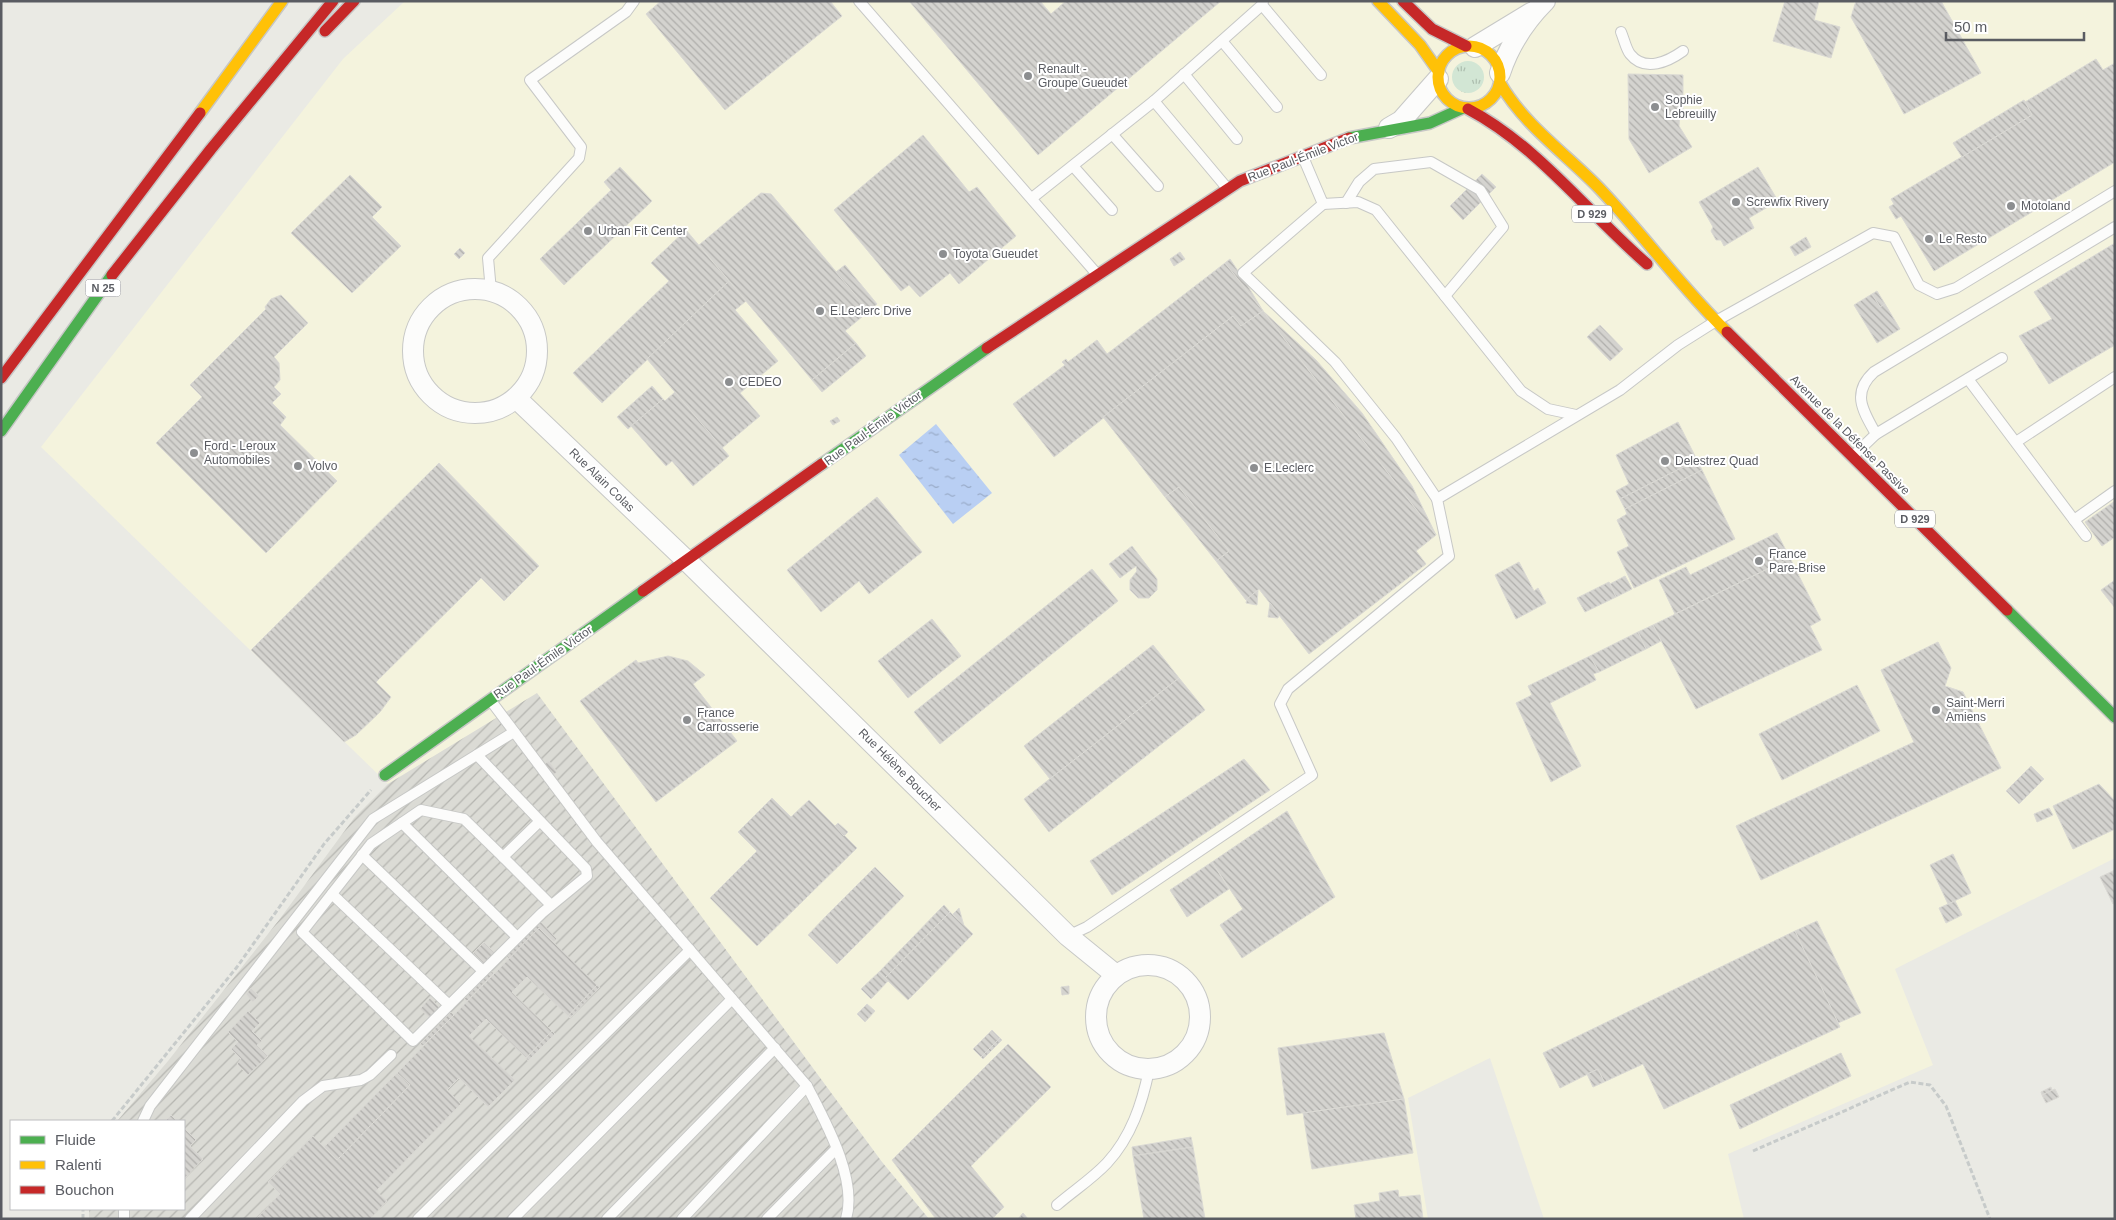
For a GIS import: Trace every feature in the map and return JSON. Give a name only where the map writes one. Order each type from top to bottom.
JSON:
[{"type":"main road","points":[[206,107],[282,1]]},
{"type":"main road","name":"N 25","points":[[1,378],[88,260],[206,107],[294,1]]},
{"type":"main road","name":"N 25","points":[[1,431],[119,265],[210,149],[333,1]]},
{"type":"main road","points":[[210,149],[354,1]]},
{"type":"main road","points":[[1378,1],[1420,45],[1438,76],[1440,89],[1454,105],[1466,108],[1485,104],[1492,99],[1500,78],[1492,56],[1432,29],[1403,1]]},
{"type":"main road","points":[[1438,76],[1448,55],[1470,46]]},
{"type":"main road","name":"Avenue de la Défense Passive","points":[[1500,78],[1508,99],[1599,188],[1716,321],[2115,717]]},
{"type":"main road","name":"Avenue de la Défense Passive","points":[[1466,108],[1492,120],[1521,143],[1615,236],[1716,321]]},
{"type":"main road","name":"Rue Paul-Émile Victor","points":[[385,775],[968,360],[1240,181],[1302,154],[1358,135],[1430,123],[1466,108]]},
{"type":"street","points":[[1470,46],[1539,7]]},
{"type":"street","points":[[1500,78],[1506,55],[1539,7]]},
{"type":"street","name":"Rue Paul-Émile Victor","points":[[1387,129],[1401,121],[1438,76]]},
{"type":"street","points":[[471,289],[491,291],[509,298],[524,311],[534,328],[538,346],[537,366],[530,384],[517,398],[501,409],[482,414],[462,413],[443,405],[428,393],[418,376],[413,356],[414,337],[422,318],[435,303],[452,293],[471,289]]},
{"type":"street","name":"Rue Alain Colas","points":[[517,398],[687,561]]},
{"type":"street","name":"Rue Hélène Boucher","points":[[687,561],[1068,936],[1116,975]]},
{"type":"street","points":[[1149,964],[1167,968],[1182,978],[1194,992],[1200,1009],[1200,1027],[1193,1044],[1182,1058],[1166,1067],[1149,1070],[1132,1068],[1118,1061],[1106,1049],[1098,1034],[1095,1018],[1097,1002],[1104,987],[1116,975],[1132,967],[1149,964]]},
{"type":"lane","points":[[491,291],[488,258],[579,158],[580,147],[530,80],[626,12],[634,1]]},
{"type":"lane","points":[[858,1],[1098,275]]},
{"type":"lane","points":[[1032,198],[1154,101],[1262,3],[1321,75]]},
{"type":"lane","points":[[1621,32],[1630,55],[1645,63],[1670,61],[1684,51]]},
{"type":"lane","points":[[1222,41],[1277,107]]},
{"type":"lane","points":[[1184,74],[1237,139]]},
{"type":"lane","points":[[1154,101],[1228,189]]},
{"type":"lane","points":[[1112,134],[1158,186]]},
{"type":"lane","points":[[1302,154],[1323,204]]},
{"type":"lane","points":[[1346,203],[1359,182],[1374,169],[1431,162],[1480,190],[1503,227],[1444,296]]},
{"type":"lane","points":[[1072,166],[1112,210]]},
{"type":"lane","points":[[1437,499],[1620,390],[1678,345],[1716,321],[1873,233],[1894,237],[1919,285],[1936,294],[1956,288],[2115,192]]},
{"type":"lane","points":[[1068,936],[1087,927],[1312,775],[1280,704],[1288,689],[1449,556],[1437,499],[1396,438],[1335,362],[1243,273],[1323,204],[1358,202],[1376,210],[1521,390],[1548,410],[1576,415]]},
{"type":"lane","points":[[1876,434],[1866,417],[1860,393],[1864,381],[1874,372],[2115,227]]},
{"type":"lane","points":[[1852,457],[1876,434],[2002,358]]},
{"type":"lane","points":[[2016,442],[2115,376]]},
{"type":"lane","points":[[1968,379],[2086,536]]},
{"type":"lane","points":[[2074,520],[2115,491]]},
{"type":"lane","points":[[490,700],[597,842],[807,1086],[831,1134],[845,1177],[848,1209],[846,1219]]},
{"type":"lane","points":[[143,1120],[150,1106],[373,819],[514,732]]},
{"type":"lane","points":[[477,755],[586,869],[587,876],[551,905],[517,937],[413,1040],[302,932],[371,844],[421,810],[464,819],[551,905]]},
{"type":"lane","points":[[503,857],[540,822]]},
{"type":"lane","points":[[402,824],[517,937]]},
{"type":"lane","points":[[362,855],[483,971]]},
{"type":"lane","points":[[332,894],[449,1005]]},
{"type":"lane","points":[[418,1219],[690,950]]},
{"type":"lane","points":[[513,1219],[732,999]]},
{"type":"lane","points":[[607,1219],[775,1048]]},
{"type":"lane","points":[[190,1219],[303,1101],[323,1086],[361,1080],[370,1075],[391,1055]]},
{"type":"lane","points":[[1057,1205],[1107,1163],[1127,1134],[1142,1104],[1149,1070]]},
{"type":"lane","points":[[682,1219],[807,1086]]},
{"type":"lane","points":[[767,1219],[836,1149]]},
{"type":"path","points":[[113,1120],[237,967],[324,844],[385,775]]},
{"type":"path","points":[[1753,1151],[1910,1082],[1930,1085],[1946,1106],[1990,1219]]},
{"type":"shaded area","points":[[405,1],[2115,1],[2115,858],[1895,969],[1933,1065],[1728,1154],[1744,1219],[1544,1219],[1490,1058],[1408,1098],[1428,1219],[929,1219],[882,1162],[537,694],[388,784],[41,447],[343,59]]},
{"type":"shaded area","points":[[537,693],[882,1162],[929,1219],[89,1219],[89,1210],[185,1210],[185,1120],[118,1120],[168,1061],[279,920],[354,818],[388,784]]},
{"type":"green space","points":[[1468,61],[1474,62],[1479,66],[1483,71],[1483,83],[1479,88],[1474,92],[1468,93],[1462,92],[1457,88],[1453,83],[1452,77],[1453,71],[1457,66],[1462,62]]},
{"type":"water","points":[[936,424],[992,493],[953,524],[899,455]]},
{"type":"building","points":[[661,1],[830,1],[842,16],[725,110],[646,14]]},
{"type":"building","points":[[909,1],[1040,1],[1051,14],[1066,1],[1221,1],[1038,155]]},
{"type":"building","points":[[1785,1],[1819,1],[1814,20],[1840,27],[1831,58],[1773,41]]},
{"type":"building","points":[[1856,1],[1941,1],[1981,73],[1904,114],[1851,17]]},
{"type":"building","points":[[2096,59],[2103,70],[2115,63],[2115,162],[1934,271],[1901,216],[1896,219],[1889,207],[1894,204],[1891,199],[2032,115],[2025,102]]},
{"type":"building","points":[[1628,74],[1683,75],[1683,111],[1680,111],[1679,126],[1692,147],[1649,173],[1629,139]]},
{"type":"building","points":[[2024,100],[2032,115],[1962,157],[1953,143]]},
{"type":"building","points":[[923,135],[969,192],[977,187],[1016,236],[959,284],[950,273],[920,297],[909,285],[901,291],[834,210]]},
{"type":"building","points":[[620,167],[652,201],[564,285],[540,259],[611,190],[604,182]]},
{"type":"building","points":[[1758,167],[1778,201],[1749,218],[1754,228],[1724,246],[1721,240],[1716,240],[1711,231],[1713,227],[1699,202]]},
{"type":"building","points":[[1482,174],[1496,187],[1463,220],[1450,206]]},
{"type":"building","points":[[350,175],[382,207],[372,217],[401,246],[352,293],[291,233]]},
{"type":"building","points":[[761,193],[771,194],[869,311],[845,331],[856,343],[812,380],[699,245]]},
{"type":"building","points":[[686,230],[729,281],[602,403],[573,373],[669,281],[651,263]]},
{"type":"building","points":[[1806,237],[1811,247],[1795,256],[1790,247]]},
{"type":"building","points":[[2115,243],[2115,345],[2049,384],[2019,336],[2052,319],[2034,292]]},
{"type":"building","points":[[460,248],[465,253],[459,259],[454,254]]},
{"type":"building","points":[[1180,252],[1185,259],[1174,266],[1170,259]]},
{"type":"building","points":[[1230,259],[1246,283],[1263,311],[1225,263]]},
{"type":"building","points":[[1225,263],[1263,311],[1241,326],[1233,316],[1054,457],[1013,404],[1065,365],[1062,362],[1066,359],[1068,362],[1097,340],[1107,354]]},
{"type":"building","points":[[845,265],[877,304],[869,311],[836,272]]},
{"type":"building","points":[[729,281],[746,301],[735,310],[778,361],[740,393],[760,416],[722,448],[647,359]]},
{"type":"building","points":[[1877,291],[1885,304],[1880,307],[1872,294]]},
{"type":"building","points":[[1872,294],[1880,307],[1885,304],[1900,329],[1877,343],[1854,305]]},
{"type":"building","points":[[281,295],[308,323],[274,357],[279,363],[280,380],[274,387],[281,394],[272,403],[286,417],[280,425],[337,481],[266,553],[156,443],[202,397],[190,385],[266,309],[265,307],[271,299]]},
{"type":"building","points":[[1263,311],[1436,535],[1416,551],[1426,564],[1309,654],[1259,589],[1246,600],[1216,561],[1229,551],[1179,487],[1165,497],[1103,417],[1233,316],[1241,326]]},
{"type":"building","points":[[1263,311],[1316,360],[1362,413],[1412,486],[1436,535]]},
{"type":"building","points":[[1600,325],[1623,349],[1610,361],[1587,337]]},
{"type":"building","points":[[856,343],[866,356],[822,392],[812,380]]},
{"type":"building","points":[[652,386],[663,399],[628,429],[617,417]]},
{"type":"building","points":[[675,392],[729,456],[693,486],[672,461],[666,466],[631,426],[663,399],[665,401]]},
{"type":"building","points":[[837,417],[840,421],[833,425],[830,421]]},
{"type":"building","points":[[1678,422],[1697,460],[1620,499],[1616,491],[1629,484],[1616,455]]},
{"type":"building","points":[[1697,460],[1702,470],[1625,509],[1620,499]]},
{"type":"building","points":[[439,463],[539,566],[504,601],[481,578],[376,682],[391,697],[380,712],[356,735],[344,742],[251,650]]},
{"type":"building","points":[[1702,470],[1735,539],[1634,588],[1617,552],[1629,546],[1617,520],[1627,514],[1625,509]]},
{"type":"building","points":[[1179,487],[1229,551],[1216,561],[1165,497]]},
{"type":"building","points":[[877,497],[922,552],[869,594],[859,581],[821,612],[787,570]]},
{"type":"building","points":[[2115,501],[2115,537],[2102,546],[2085,522]]},
{"type":"building","points":[[1777,533],[1790,558],[1675,614],[1659,580],[1686,567],[1690,575]]},
{"type":"building","points":[[1132,546],[1157,579],[1157,590],[1149,598],[1138,598],[1130,590],[1130,580],[1137,571],[1136,566],[1120,578],[1109,564]]},
{"type":"building","points":[[1790,558],[1821,620],[1810,626],[1822,650],[1696,709],[1653,625]]},
{"type":"building","points":[[1519,562],[1534,591],[1538,588],[1546,603],[1516,619],[1495,575]]},
{"type":"building","points":[[1092,569],[1118,601],[940,744],[914,712]]},
{"type":"building","points":[[1625,576],[1632,589],[1616,597],[1610,584]]},
{"type":"building","points":[[2115,580],[2115,608],[2101,590]]},
{"type":"building","points":[[1609,582],[1616,597],[1585,612],[1577,598]]},
{"type":"building","points":[[1258,590],[1257,605],[1246,603],[1247,599]]},
{"type":"building","points":[[1270,603],[1279,614],[1278,618],[1268,617]]},
{"type":"building","points":[[932,619],[961,656],[908,698],[878,661]]},
{"type":"building","points":[[1653,625],[1661,641],[1646,649],[1638,632]]},
{"type":"building","points":[[1638,632],[1646,649],[1599,672],[1590,656]]},
{"type":"building","points":[[1938,642],[1951,668],[1945,686],[1963,692],[2001,768],[1761,880],[1736,826],[1914,742],[1881,670]]},
{"type":"building","points":[[1153,645],[1179,678],[1050,779],[1024,746]]},
{"type":"building","points":[[668,656],[688,661],[705,675],[693,684],[737,741],[656,802],[580,701],[636,660],[638,663]]},
{"type":"building","points":[[1590,656],[1599,672],[1593,674],[1596,680],[1550,703],[1581,766],[1551,782],[1516,703],[1532,695],[1528,686]]},
{"type":"building","points":[[1179,678],[1205,710],[1049,832],[1024,799]]},
{"type":"building","points":[[1857,685],[1880,731],[1782,780],[1759,734]]},
{"type":"building","points":[[1244,759],[1270,790],[1112,895],[1090,861]]},
{"type":"building","points":[[549,761],[557,772],[552,776],[543,765]]},
{"type":"building","points":[[2031,766],[2044,779],[2019,804],[2006,791]]},
{"type":"building","points":[[2099,784],[2115,801],[2115,829],[2073,849],[2053,806]]},
{"type":"building","points":[[772,798],[791,817],[809,800],[857,848],[757,946],[710,898],[757,851],[738,832]]},
{"type":"building","points":[[2049,808],[2053,815],[2037,822],[2034,814]]},
{"type":"building","points":[[1287,811],[1335,897],[1242,958],[1220,925],[1243,909],[1212,862]]},
{"type":"building","points":[[838,823],[848,832],[844,836],[835,826]]},
{"type":"building","points":[[1953,854],[1971,893],[1948,904],[1930,865]]},
{"type":"building","points":[[1212,862],[1229,889],[1187,917],[1170,890]]},
{"type":"building","points":[[875,867],[904,896],[857,944],[828,914]]},
{"type":"building","points":[[2115,870],[2115,903],[2113,904],[2100,877]]},
{"type":"building","points":[[1955,901],[1962,915],[1946,923],[1939,908]]},
{"type":"building","points":[[944,905],[950,912],[885,978],[879,972]]},
{"type":"building","points":[[959,908],[964,926],[953,914]]},
{"type":"building","points":[[950,912],[973,934],[908,1000],[885,978]]},
{"type":"building","points":[[828,914],[857,944],[837,964],[808,935]]},
{"type":"building","points":[[540,921],[557,939],[554,942],[539,928],[509,959],[506,956]]},
{"type":"building","points":[[1817,921],[1861,1013],[1838,1023],[1795,931]]},
{"type":"building","points":[[539,928],[597,985],[568,1016],[527,977],[512,992],[552,1031],[526,1058],[486,1019],[469,1036],[515,1080],[488,1107],[459,1078],[447,1090],[461,1104],[376,1191],[387,1201],[370,1219],[256,1219],[280,1194],[268,1182],[313,1136],[337,1160],[410,1085],[397,1073]]},
{"type":"building","points":[[1795,931],[1840,1027],[1664,1109],[1643,1064],[1604,1082],[1598,1069],[1560,1088],[1543,1053]]},
{"type":"building","points":[[484,942],[495,953],[484,964],[473,953]]},
{"type":"building","points":[[491,971],[494,973],[467,1001],[464,999]]},
{"type":"building","points":[[879,972],[888,981],[871,999],[861,989]]},
{"type":"building","points":[[597,985],[600,987],[570,1018],[568,1016]]},
{"type":"building","points":[[1069,986],[1069,994],[1062,995],[1061,987]]},
{"type":"building","points":[[251,988],[259,996],[253,1002],[246,994]]},
{"type":"building","points":[[430,998],[441,1009],[431,1019],[420,1009]]},
{"type":"building","points":[[867,1004],[875,1011],[865,1022],[857,1014]]},
{"type":"building","points":[[248,1011],[260,1023],[252,1031],[262,1041],[257,1045],[268,1056],[248,1075],[237,1064],[241,1059],[231,1049],[238,1042],[228,1032]]},
{"type":"building","points":[[451,1012],[454,1015],[423,1046],[420,1044]]},
{"type":"building","points":[[992,1030],[1000,1038],[981,1057],[973,1049]]},
{"type":"building","points":[[552,1031],[555,1034],[528,1061],[526,1058]]},
{"type":"building","points":[[1384,1033],[1404,1099],[1287,1115],[1278,1048]]},
{"type":"building","points":[[1000,1038],[1002,1040],[983,1059],[981,1057]]},
{"type":"building","points":[[1008,1044],[1051,1087],[971,1166],[1004,1207],[992,1219],[936,1219],[892,1160]]},
{"type":"building","points":[[1841,1053],[1851,1076],[1740,1129],[1730,1105]]},
{"type":"building","points":[[1598,1069],[1604,1082],[1593,1087],[1587,1074]]},
{"type":"building","points":[[397,1073],[410,1085],[337,1160],[324,1147]]},
{"type":"building","points":[[2051,1087],[2052,1090],[2042,1095],[2041,1092]]},
{"type":"building","points":[[2055,1089],[2059,1097],[2046,1103],[2042,1095]]},
{"type":"building","points":[[1404,1099],[1413,1153],[1312,1169],[1303,1113]]},
{"type":"building","points":[[171,1115],[176,1120],[166,1120]]},
{"type":"building","points":[[185,1129],[196,1140],[190,1146],[203,1159],[185,1178]]},
{"type":"building","points":[[1191,1137],[1193,1147],[1133,1156],[1132,1147]]},
{"type":"building","points":[[1193,1147],[1205,1219],[1144,1219],[1133,1156]]},
{"type":"building","points":[[1398,1190],[1399,1197],[1420,1195],[1423,1219],[1356,1219],[1354,1205],[1380,1201],[1379,1193]]},
{"type":"building","points":[[1023,1213],[1028,1219],[1018,1219]]},
{"type":"traffic: fast","points":[[1349,138],[1430,123],[1463,108]]},
{"type":"traffic: fast","points":[[1,431],[112,275]]},
{"type":"traffic: fast","points":[[822,464],[987,348]]},
{"type":"traffic: fast","points":[[385,775],[643,591]]},
{"type":"traffic: fast","points":[[2007,610],[2115,717]]},
{"type":"traffic: slow","points":[[200,113],[282,1]]},
{"type":"traffic: slow","points":[[1378,1],[1420,45],[1439,72]]},
{"type":"traffic: slow","points":[[1469,46],[1481,48],[1491,55],[1498,65],[1500,77],[1498,89],[1491,99],[1481,106],[1469,108],[1457,106],[1447,99],[1440,89],[1438,77],[1440,65],[1447,55],[1457,48],[1469,46]]},
{"type":"traffic: slow","points":[[1500,83],[1533,126],[1599,188],[1727,332]]},
{"type":"traffic: jam","points":[[112,275],[211,149],[333,1]]},
{"type":"traffic: jam","points":[[325,31],[354,1]]},
{"type":"traffic: jam","points":[[1403,1],[1432,29],[1466,46]]},
{"type":"traffic: jam","points":[[1468,109],[1493,124],[1540,161],[1647,264]]},
{"type":"traffic: jam","points":[[1,378],[200,113]]},
{"type":"traffic: jam","points":[[987,348],[1240,181],[1349,138]]},
{"type":"traffic: jam","points":[[1727,332],[2007,610]]},
{"type":"traffic: jam","points":[[643,591],[822,464]]},
{"type":"place","name":"Renault - Groupe Gueudet","points":[[1028,76]]},
{"type":"place","name":"Sophie Lebreuilly","points":[[1655,107]]},
{"type":"place","name":"Screwfix Rivery","points":[[1736,202]]},
{"type":"place","name":"Motoland","points":[[2011,206]]},
{"type":"place","name":"Urban Fit Center","points":[[588,231]]},
{"type":"place","name":"Le Resto","points":[[1929,239]]},
{"type":"place","name":"Toyota Gueudet","points":[[943,254]]},
{"type":"place","name":"E.Leclerc Drive","points":[[820,311]]},
{"type":"place","name":"CEDEO","points":[[729,382]]},
{"type":"place","name":"Ford - Leroux Automobiles","points":[[194,453]]},
{"type":"place","name":"Delestrez Quad","points":[[1665,461]]},
{"type":"place","name":"Volvo","points":[[298,466]]},
{"type":"place","name":"E.Leclerc","points":[[1254,468]]},
{"type":"place","name":"France Pare-Brise","points":[[1759,561]]},
{"type":"place","name":"Saint-Merri Amiens","points":[[1936,710]]},
{"type":"place","name":"France Carrosserie","points":[[687,720]]}]
